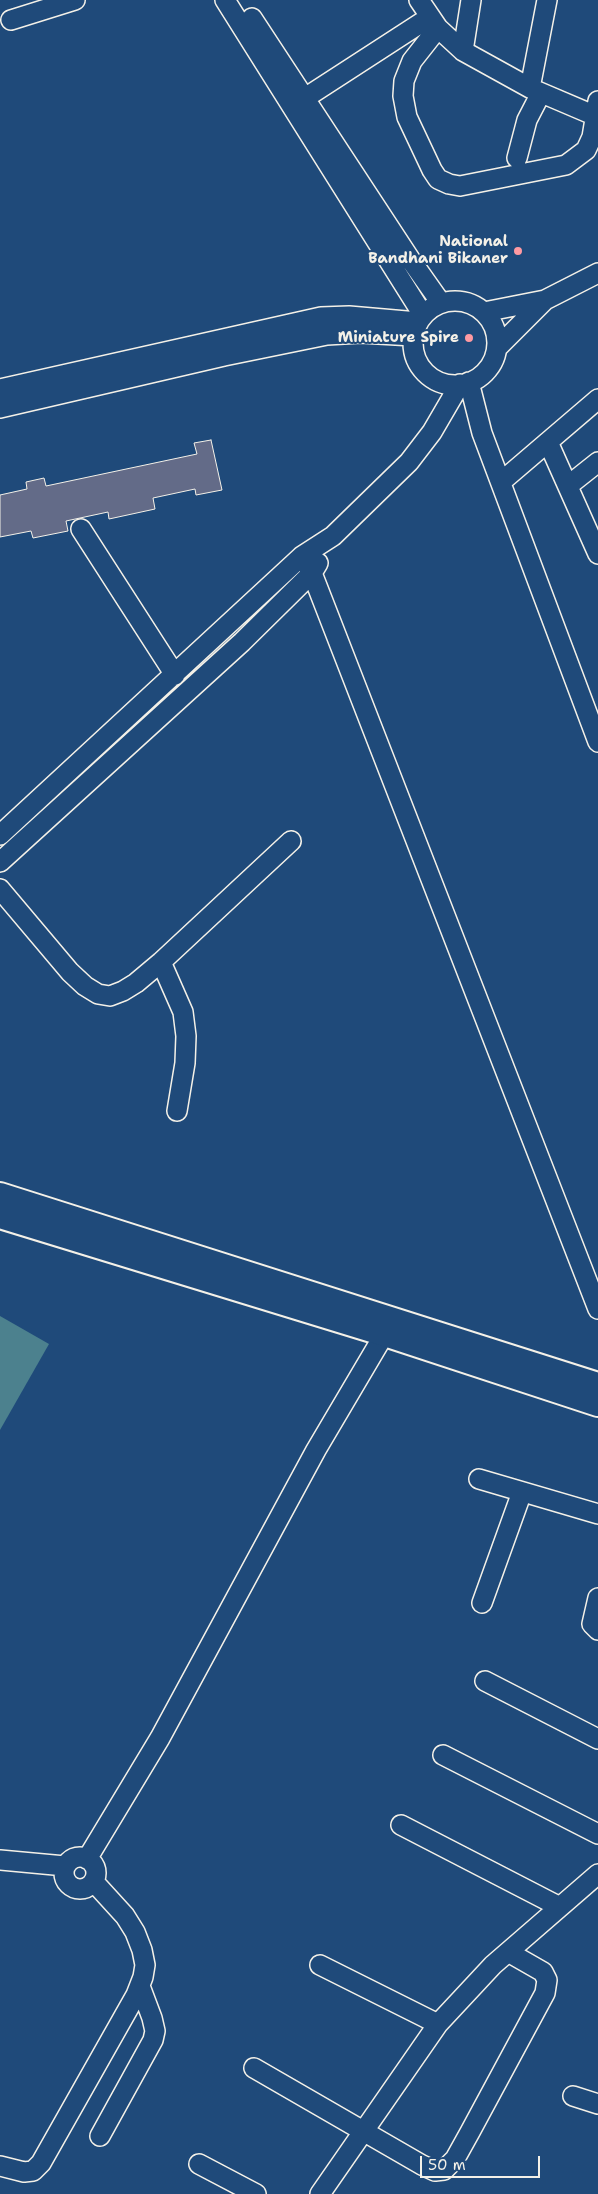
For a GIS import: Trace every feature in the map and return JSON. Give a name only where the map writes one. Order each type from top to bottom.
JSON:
[{"type":"main road","points":[[0,1195],[389,1327],[598,1404]]},
{"type":"main road","points":[[0,1216],[598,1385]]},
{"type":"street","points":[[11,20],[75,0]]},
{"type":"street","points":[[0,408],[224,356],[327,335],[362,333],[418,324],[431,308],[453,300],[475,306],[484,312],[495,330],[497,348],[494,357],[485,373],[464,383],[440,382],[429,376],[422,368],[416,358],[418,324],[224,0]]},
{"type":"street","points":[[240,0],[441,303]]},
{"type":"street","points":[[419,0],[434,22],[463,51],[535,91],[597,111],[592,137],[586,150],[566,165],[460,186],[438,179],[407,117],[403,96],[404,81],[412,61],[434,22]]},
{"type":"street","points":[[463,51],[471,0]]},
{"type":"street","points":[[516,158],[535,91],[547,0]]},
{"type":"street","points":[[305,98],[434,22]]},
{"type":"street","points":[[484,312],[545,300],[598,273]]},
{"type":"street","points":[[497,348],[545,300]]},
{"type":"street","points":[[0,389],[321,318],[349,316],[418,324]]},
{"type":"street","points":[[464,383],[501,482],[592,707],[598,742]]},
{"type":"street","points":[[0,835],[302,556],[333,536],[409,462],[432,432],[464,383]]},
{"type":"street","points":[[501,482],[598,399]]},
{"type":"street","points":[[548,442],[569,485],[593,526],[598,554]]},
{"type":"street","points":[[569,485],[598,462]]},
{"type":"street","points":[[81,529],[175,674]]},
{"type":"street","points":[[0,862],[242,642],[312,573],[333,536]]},
{"type":"street","points":[[302,556],[312,573],[598,1309]]},
{"type":"street","points":[[0,889],[70,972],[85,986],[98,994],[110,996],[123,991],[161,962],[291,841]]},
{"type":"street","points":[[161,962],[183,1012],[186,1036],[185,1063],[177,1111]]},
{"type":"street","points":[[87,1859],[160,1738],[316,1450],[389,1327]]},
{"type":"street","points":[[479,1479],[598,1514]]},
{"type":"street","points":[[482,1603],[522,1492]]},
{"type":"street","points":[[598,1598],[592,1624],[598,1630]]},
{"type":"street","points":[[485,1681],[598,1739]]},
{"type":"street","points":[[443,1755],[598,1834]]},
{"type":"street","points":[[401,1824],[558,1906]]},
{"type":"street","points":[[77,1857],[87,1859],[95,1866],[94,1882],[84,1889],[73,1888],[66,1881],[65,1866],[77,1857]]},
{"type":"street","points":[[0,1860],[65,1866]]},
{"type":"street","points":[[320,2194],[438,2024],[493,1965],[558,1906],[598,1874]]},
{"type":"street","points":[[1,2169],[24,2172],[32,2171],[41,2163],[140,1986],[145,1965],[135,1932],[124,1916],[94,1882]]},
{"type":"street","points":[[254,2068],[363,2132],[435,2170],[444,2170],[448,2167],[490,2097],[545,1993],[547,1980],[543,1972],[508,1952]]},
{"type":"street","points":[[320,1965],[438,2024]]},
{"type":"street","points":[[100,2136],[153,2040],[155,2031],[152,2018],[140,1986]]},
{"type":"street","points":[[573,2096],[598,2104]]},
{"type":"street","points":[[199,2164],[256,2194]]},
{"type":"green space","points":[[0,1316],[49,1344],[0,1430]]},
{"type":"building","points":[[211,440],[222,490],[196,495],[195,489],[153,498],[155,509],[109,519],[108,512],[66,521],[68,531],[33,538],[31,531],[0,537],[0,495],[27,489],[26,482],[44,478],[46,486],[197,454],[194,443]]},
{"type":"place","name":"National Bandhani Bikaner","points":[[518,251]]},
{"type":"place","name":"Miniature Spire","points":[[469,338]]}]
